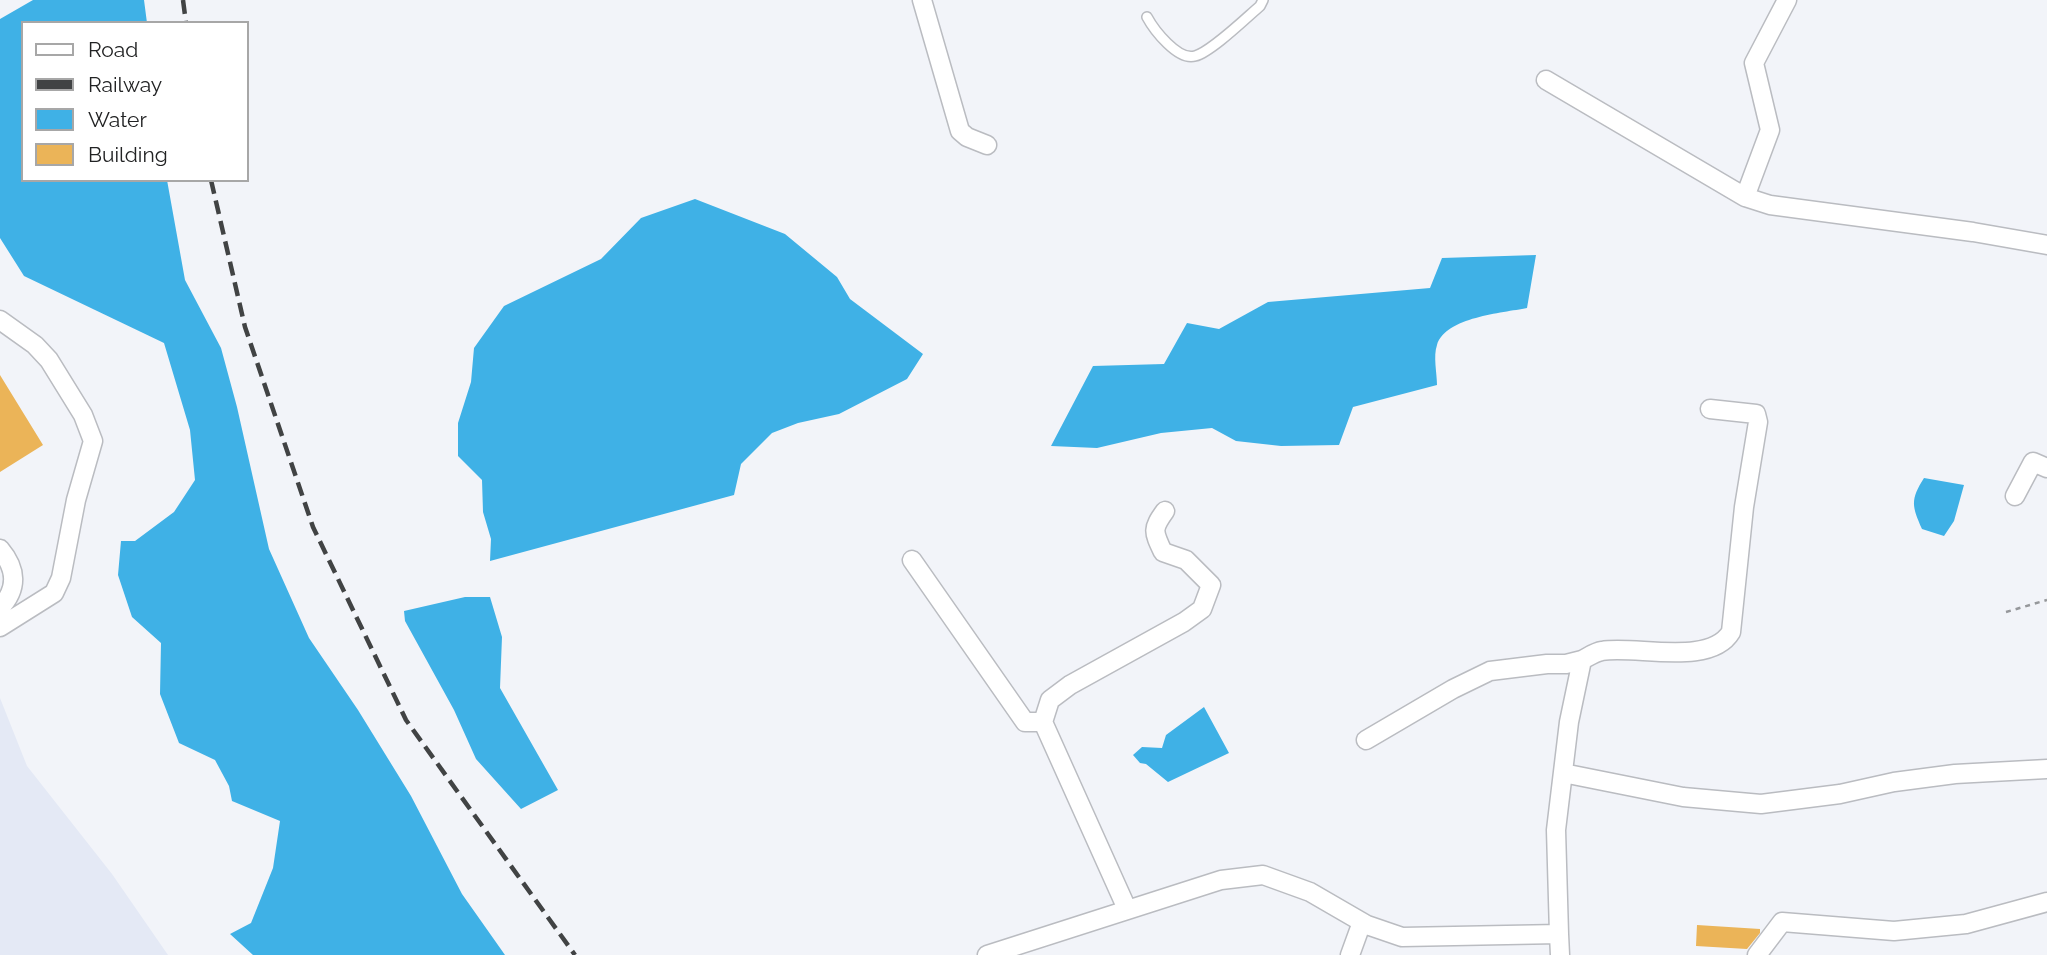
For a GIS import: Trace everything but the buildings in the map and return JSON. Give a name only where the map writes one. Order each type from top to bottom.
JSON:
[{"type":"street","points":[[922,0],[960,131],[967,137],[987,145]]},
{"type":"street","points":[[1745,198],[1770,130],[1754,63],[1787,0]]},
{"type":"street","points":[[1546,80],[1745,198],[1770,205],[1973,232],[2047,245]]},
{"type":"street","points":[[0,320],[35,345],[49,360],[83,415],[93,441],[76,500],[61,578],[54,593],[0,627]]},
{"type":"street","points":[[1367,740],[1452,689],[1489,671],[1566,664],[1582,660],[1601,650],[1663,653],[1714,647],[1722,643],[1731,632],[1744,507],[1758,422],[1756,414],[1710,409]]},
{"type":"street","points":[[2015,496],[2033,462],[2047,468]]},
{"type":"street","points":[[1127,909],[1043,722],[1050,700],[1070,685],[1184,622],[1202,609],[1211,585],[1186,560],[1163,552],[1154,535],[1155,525],[1165,511]]},
{"type":"street","points":[[0,549],[12,566],[13,581],[11,596],[0,608]]},
{"type":"street","points":[[912,560],[1026,722],[1043,722]]},
{"type":"street","points":[[1560,955],[1556,830],[1569,722],[1582,660]]},
{"type":"street","points":[[1563,773],[1683,797],[1761,804],[1840,794],[1894,782],[1955,774],[2047,769]]},
{"type":"street","points":[[987,955],[1221,880],[1263,876],[1310,892],[1362,922],[1402,937],[1559,934]]},
{"type":"street","points":[[1757,955],[1782,922],[1894,931],[1966,924],[2047,902]]},
{"type":"street","points":[[1350,955],[1362,922]]},
{"type":"lane","points":[[1147,17],[1154,30],[1175,50],[1195,57],[1226,36],[1260,6],[1263,0]]},
{"type":"path","points":[[2006,612],[2047,600]]},
{"type":"shaded area","points":[[0,698],[27,766],[112,874],[168,955],[0,955]]},
{"type":"water","points":[[33,0],[144,0],[147,21],[21,21],[21,182],[167,182],[185,280],[221,348],[269,549],[309,638],[358,710],[411,796],[462,894],[505,955],[253,955],[230,934],[251,923],[273,868],[280,821],[232,801],[229,786],[215,760],[179,743],[160,694],[161,643],[132,617],[118,575],[121,541],[135,541],[174,512],[195,480],[190,430],[164,343],[24,276],[0,238],[0,19]]},
{"type":"water","points":[[695,199],[785,234],[837,277],[850,299],[923,354],[907,379],[839,414],[798,423],[772,433],[741,464],[734,495],[490,561],[491,539],[483,512],[482,480],[458,456],[458,423],[471,382],[474,348],[504,306],[601,259],[641,218]]},
{"type":"water","points":[[1536,255],[1527,308],[1476,318],[1451,328],[1442,336],[1436,349],[1437,385],[1353,407],[1339,445],[1281,446],[1236,441],[1212,428],[1161,433],[1097,448],[1051,446],[1093,366],[1164,364],[1187,323],[1219,329],[1268,302],[1430,288],[1442,258]]},
{"type":"water","points":[[1924,478],[1964,485],[1954,521],[1944,536],[1922,529],[1916,514],[1916,492]]},
{"type":"water","points":[[465,597],[490,597],[502,637],[500,688],[558,790],[521,809],[476,759],[454,710],[405,621],[404,611]]},
{"type":"water","points":[[1204,707],[1229,753],[1168,782],[1133,755],[1142,747],[1162,748],[1166,735]]},
{"type":"railway","points":[[183,0],[186,21]]},
{"type":"railway","points":[[211,182],[245,327],[313,527],[406,720],[575,955]]}]
